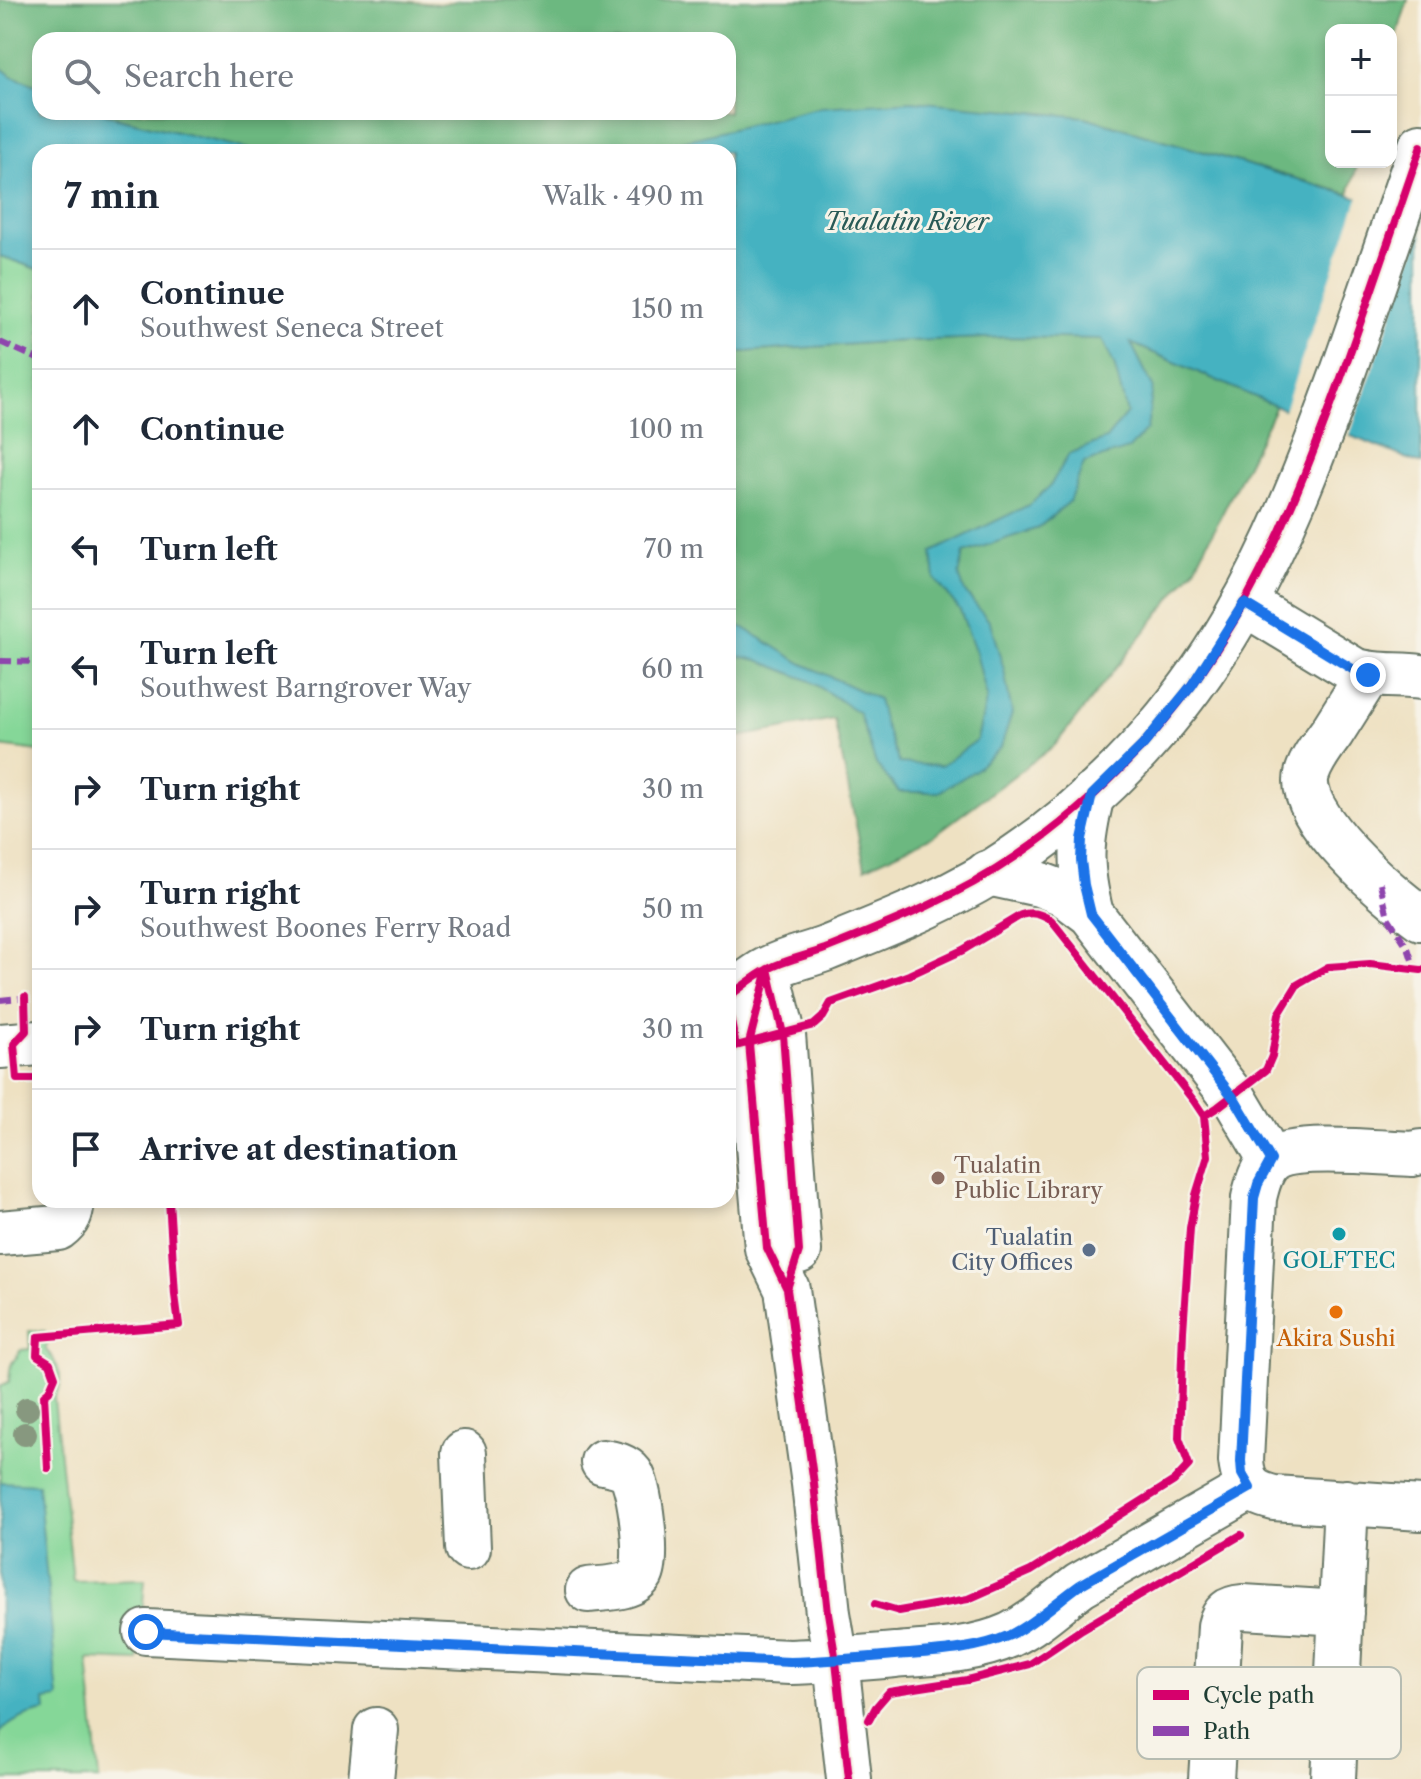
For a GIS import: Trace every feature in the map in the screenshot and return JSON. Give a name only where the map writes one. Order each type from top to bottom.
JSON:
[{"type":"main road","points":[[736,985],[748,966],[809,955],[914,914],[1015,858],[1077,809],[1143,745],[1192,685],[1244,603],[1281,530],[1316,447],[1421,146]]},
{"type":"main road","points":[[1244,603],[1354,670],[1368,675],[1421,677]]},
{"type":"main road","points":[[1368,675],[1312,760],[1305,778],[1311,804],[1337,842],[1398,902],[1421,918]]},
{"type":"main road","points":[[1091,914],[1081,860],[1082,839],[1092,795]]},
{"type":"main road","points":[[988,873],[1039,884],[1063,893],[1091,914],[1236,1101],[1271,1160]]},
{"type":"main road","points":[[748,966],[783,1034],[793,1270],[828,1613],[849,1779]]},
{"type":"main road","points":[[0,1046],[32,1044]]},
{"type":"main road","points":[[1421,1152],[1303,1150],[1271,1160],[1254,1198],[1241,1461],[1242,1474],[1250,1488],[1274,1498],[1421,1508]]},
{"type":"main road","points":[[0,1233],[58,1228],[65,1223],[71,1208]]},
{"type":"main road","points":[[464,1453],[468,1548]]},
{"type":"main road","points":[[588,1590],[630,1583],[641,1575],[644,1562],[639,1494],[635,1484],[630,1473],[619,1465],[603,1462]]},
{"type":"main road","points":[[146,1632],[790,1662],[836,1661],[970,1648],[1007,1636],[1038,1620],[1080,1585],[1250,1488]]},
{"type":"main road","points":[[1338,1667],[1346,1502]]},
{"type":"main road","points":[[1218,1667],[1222,1617],[1233,1608],[1341,1613]]},
{"type":"main road","points":[[371,1779],[376,1730]]},
{"type":"main road","points":[[1333,1779],[1334,1759]]},
{"type":"green space","points":[[0,0],[387,0],[440,4],[462,0],[1408,0],[1397,36],[1397,24],[1325,24],[1325,168],[1356,168],[1349,194],[1085,117],[720,144],[227,144],[127,120],[736,120],[736,32],[32,32],[32,84],[0,67]]},
{"type":"green space","points":[[0,256],[32,267],[32,750],[0,746]]},
{"type":"green space","points":[[1010,337],[1122,339],[1276,406],[1195,568],[1055,745],[933,836],[865,868],[834,719],[736,737],[736,352]]},
{"type":"green space","points":[[29,1331],[45,1331],[46,1350],[60,1375],[60,1387],[54,1399],[73,1581],[145,1579],[138,1661],[88,1659],[99,1779],[0,1779],[0,1386],[9,1382],[10,1368],[16,1356],[21,1350],[30,1349]]},
{"type":"water","points":[[0,67],[32,84],[32,120],[127,120],[227,144],[32,144],[32,267],[0,256]]},
{"type":"water","name":"Tualatin River","points":[[913,101],[1085,117],[1421,216],[1421,464],[1131,343],[1153,387],[1147,429],[1129,449],[1084,463],[1069,502],[1038,528],[964,553],[959,575],[965,592],[990,622],[1004,670],[1012,713],[1001,747],[974,771],[939,792],[899,792],[876,764],[859,713],[810,681],[758,660],[736,656],[736,628],[744,628],[801,663],[878,699],[899,763],[941,766],[977,740],[987,697],[976,653],[960,610],[935,579],[932,552],[1029,505],[1050,486],[1069,454],[1106,439],[1127,413],[1114,364],[1102,339],[1010,337],[736,352],[736,144],[671,144],[821,107]]},
{"type":"water","points":[[0,1482],[38,1484],[58,1698],[45,1700],[46,1711],[21,1718],[0,1733]]},
{"type":"pier","points":[[1360,193],[1421,212],[1421,231],[1348,440],[1283,413]]},
{"type":"marked path","points":[[0,342],[32,356]]},
{"type":"marked path","points":[[0,661],[32,662]]},
{"type":"marked path","points":[[1380,883],[1388,917],[1408,948],[1415,969]]},
{"type":"marked path","points":[[0,1000],[32,997]]},
{"type":"cycle path","points":[[736,991],[775,966],[898,919],[947,897],[993,871],[1079,808],[1165,719],[1235,619],[1281,529],[1331,406],[1421,146]]},
{"type":"cycle path","points":[[736,1046],[814,1025],[831,1003],[909,975],[963,950],[1021,915],[1036,914],[1051,920],[1204,1116],[1208,1156],[1190,1228],[1183,1331],[1179,1438],[1189,1465],[1174,1481],[1031,1571],[968,1599],[899,1611],[875,1604]]},
{"type":"cycle path","points":[[1204,1116],[1266,1070],[1272,1056],[1279,1014],[1297,985],[1328,967],[1370,964],[1421,970]]},
{"type":"cycle path","points":[[768,969],[749,1043],[767,1248],[787,1289],[849,1779]]},
{"type":"cycle path","points":[[769,973],[783,1034],[799,1251],[787,1289]]},
{"type":"cycle path","points":[[25,997],[26,1031],[14,1044],[17,1079],[32,1079]]},
{"type":"cycle path","points":[[48,1468],[44,1395],[55,1377],[50,1363],[37,1355],[38,1337],[179,1325],[170,1208]]},
{"type":"cycle path","points":[[869,1720],[889,1692],[967,1680],[1030,1664],[1082,1629],[1241,1535]]},
{"type":"place","name":"Tualatin Public Library","points":[[938,1178]]},
{"type":"place","name":"GOLFTEC","points":[[1339,1234]]},
{"type":"place","name":"Tualatin City Offices","points":[[1089,1250]]},
{"type":"place","name":"Akira Sushi","points":[[1336,1312]]},
{"type":"route","points":[[146,1632],[790,1662],[836,1661],[970,1648],[1007,1636],[1038,1620],[1080,1585],[1250,1488],[1242,1474],[1241,1461],[1254,1198],[1271,1160],[1236,1101],[1091,914],[1084,885],[1082,839],[1092,795],[1143,745],[1192,685],[1244,603],[1354,670],[1368,675]]}]
